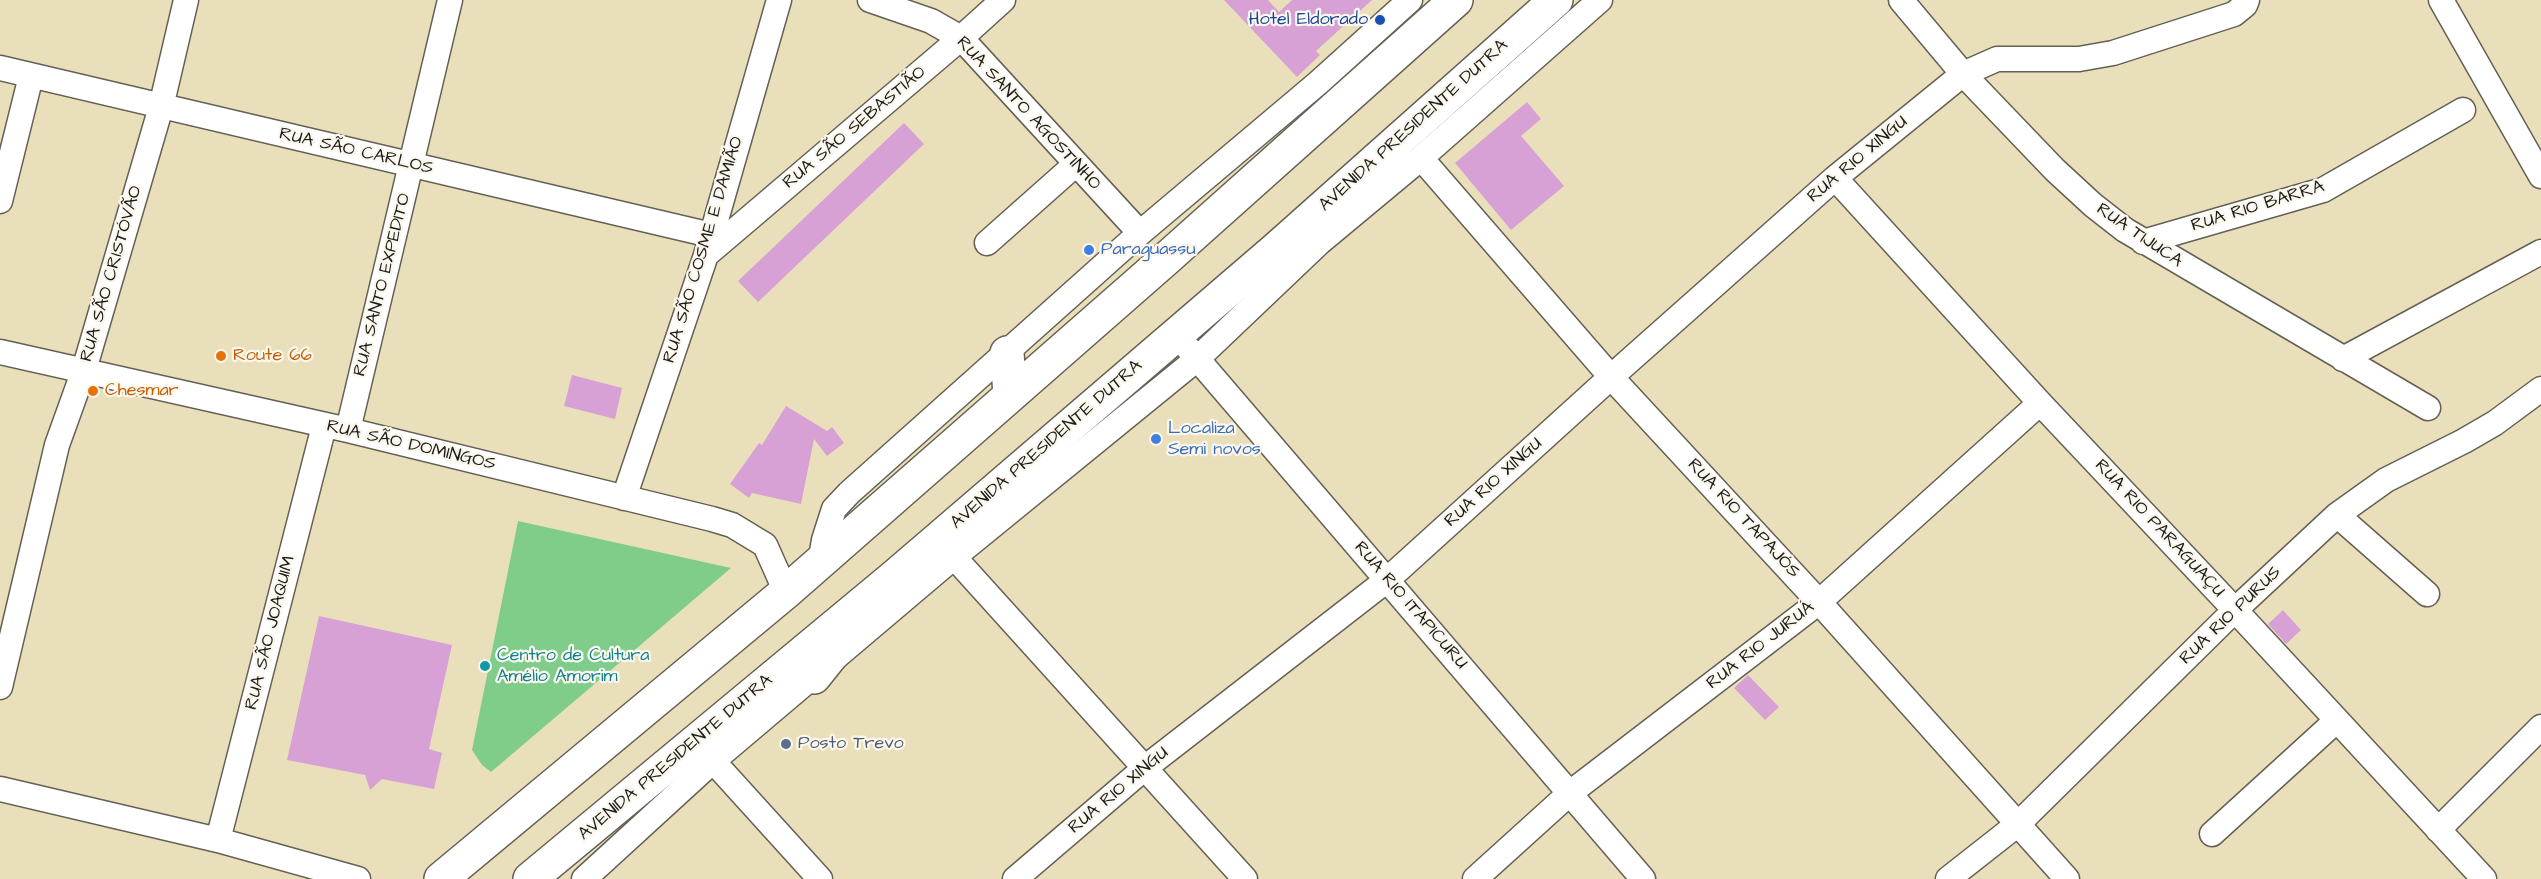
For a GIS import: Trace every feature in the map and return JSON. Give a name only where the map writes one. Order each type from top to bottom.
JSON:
[{"type":"highway","points":[[441,879],[820,563],[1455,0]]},
{"type":"highway","name":"AVENIDA PRESIDENTE DUTRA","points":[[530,879],[652,797],[894,578],[1275,250],[1556,0]]},
{"type":"highway","points":[[1275,250],[1320,242]]},
{"type":"highway","points":[[1007,353],[1010,395]]},
{"type":"highway","points":[[813,677],[894,578]]},
{"type":"street","name":"RUA SÃO CRISTÓVÃO","points":[[0,687],[57,445],[84,370],[162,107],[186,0]]},
{"type":"street","name":"RUA SANTO EXPEDITO","points":[[348,430],[450,0]]},
{"type":"street","name":"RUA SÃO COSME E DAMIÃO","points":[[624,498],[709,245],[779,0]]},
{"type":"street","name":"RUA SANTO AGOSTINHO","points":[[870,0],[931,21],[962,38],[1140,233]]},
{"type":"street","name":"RUA SÃO SEBASTIÃO","points":[[709,245],[962,38],[1003,0]]},
{"type":"street","points":[[820,563],[824,540],[834,509],[1140,233],[1318,83],[1410,0]]},
{"type":"street","name":"AVENIDA PRESIDENTE DUTRA","points":[[584,879],[652,797],[713,761],[954,557],[1197,360],[1320,242],[1420,158],[1600,0]]},
{"type":"street","name":"RUA TIJUCA","points":[[1901,0],[1963,74],[2093,205],[2143,242],[2428,408]]},
{"type":"street","name":"RUA RIO XINGU","points":[[1015,879],[1146,767],[1387,580],[1835,178],[1963,74],[1997,59],[2079,59],[2114,53],[2234,14],[2245,5],[2247,0]]},
{"type":"street","points":[[2441,0],[2541,176]]},
{"type":"street","name":"RUA SÃO CARLOS","points":[[0,68],[412,165],[709,245]]},
{"type":"street","points":[[0,201],[31,76]]},
{"type":"street","name":"RUA RIO BARRA","points":[[2143,242],[2323,189],[2463,110]]},
{"type":"street","name":"RUA RIO TAPAJÓS","points":[[1420,158],[1611,377],[1819,602],[2067,879]]},
{"type":"street","points":[[987,243],[1076,164]]},
{"type":"street","name":"RUA RIO PARAGUAÇU","points":[[1835,178],[2040,403],[2484,879]]},
{"type":"street","points":[[2343,359],[2541,252]]},
{"type":"street","name":"RUA RIO ITAPICURU","points":[[1176,333],[1643,879]]},
{"type":"street","name":"RUA SÃO DOMINGOS","points":[[0,352],[348,430],[732,525],[765,544],[786,592]]},
{"type":"street","name":"RUA RIO PURUS","points":[[1948,879],[2018,824],[2235,610],[2337,514],[2385,480],[2495,423],[2541,389]]},
{"type":"street","name":"RUA RIO JURUÁ","points":[[1475,879],[1570,793],[1819,602],[2040,403]]},
{"type":"street","name":"RUA SÃO JOAQUIM","points":[[218,840],[324,426]]},
{"type":"street","points":[[2337,514],[2427,594]]},
{"type":"street","points":[[954,557],[1245,879]]},
{"type":"street","points":[[2212,834],[2336,721]]},
{"type":"street","points":[[2438,830],[2541,727]]},
{"type":"street","points":[[713,761],[820,879]]},
{"type":"street","points":[[0,789],[218,840],[358,879]]},
{"type":"green space","points":[[518,521],[731,568],[491,772],[482,765],[472,750]]},
{"type":"building","points":[[1224,0],[1268,0],[1279,12],[1292,0],[1372,0],[1316,51],[1320,55],[1297,77]]},
{"type":"building","points":[[1527,102],[1541,119],[1521,136],[1564,186],[1511,230],[1455,163]]},
{"type":"building","points":[[904,123],[924,144],[758,302],[738,281]]},
{"type":"building","points":[[572,375],[622,388],[615,419],[564,406]]},
{"type":"building","points":[[786,406],[827,431],[832,427],[844,443],[827,456],[814,439],[801,504],[752,493],[749,498],[730,484],[759,443],[762,445]]},
{"type":"building","points":[[2283,610],[2301,630],[2286,644],[2268,624]]},
{"type":"building","points":[[319,616],[452,645],[429,749],[442,753],[434,789],[382,779],[370,790],[365,775],[287,760]]},
{"type":"building","points":[[1748,675],[1779,707],[1765,720],[1734,688]]},
{"type":"place","name":"Hotel Eldorado","points":[[1380,20]]},
{"type":"place","name":"Paraguassu","points":[[1089,250]]},
{"type":"place","name":"Route 66","points":[[221,356]]},
{"type":"place","name":"Chesmar","points":[[93,391]]},
{"type":"place","name":"Localiza Semi novos","points":[[1156,439]]},
{"type":"place","name":"Centro de Cultura Amélio Amorim","points":[[485,666]]},
{"type":"place","name":"Posto Trevo","points":[[786,744]]}]
